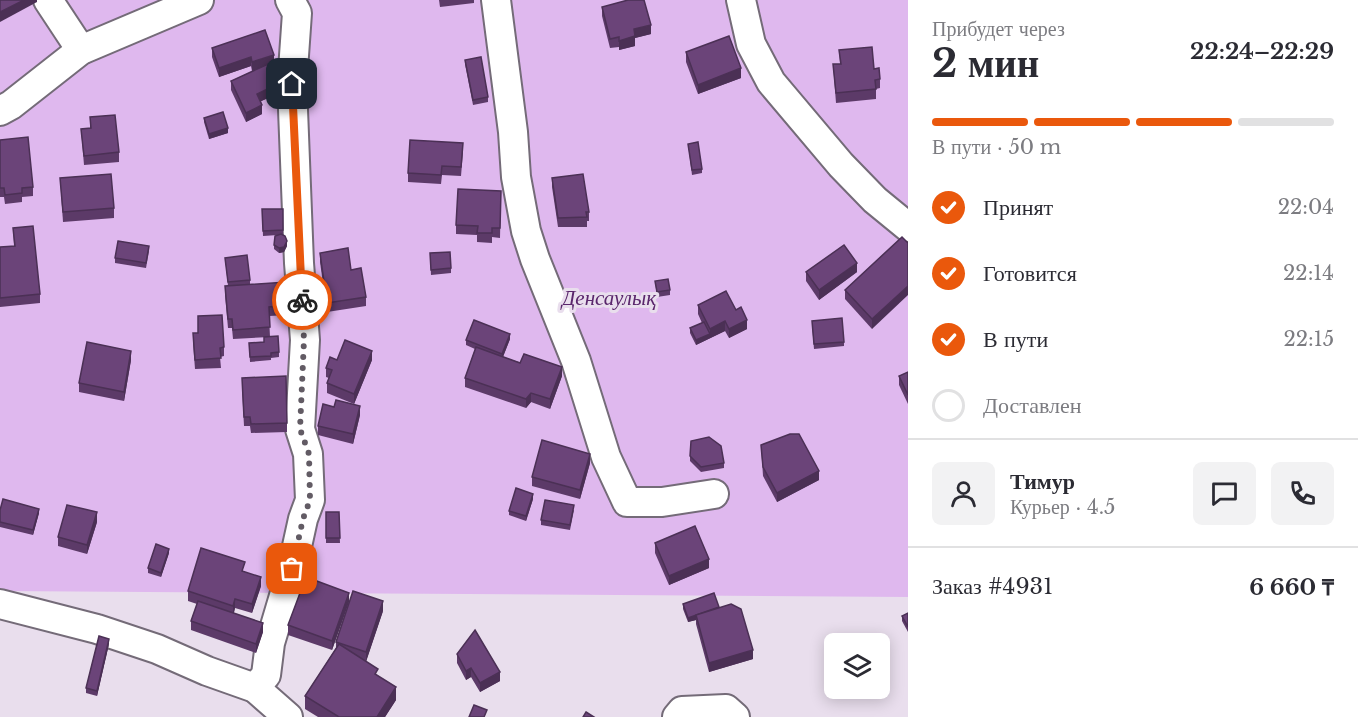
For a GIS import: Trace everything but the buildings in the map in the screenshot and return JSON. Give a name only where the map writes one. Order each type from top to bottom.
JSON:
[{"type":"street","points":[[48,0],[81,50]]},
{"type":"street","points":[[0,111],[11,105],[81,50],[199,0]]},
{"type":"street","points":[[255,688],[266,675],[270,643],[310,500],[309,454],[300,429],[304,340],[292,84],[297,13],[290,0]]},
{"type":"street","points":[[496,0],[513,132],[516,177],[526,231],[576,361],[606,457],[627,502],[662,502],[714,494]]},
{"type":"street","points":[[741,0],[751,44],[771,82],[841,165],[875,201],[908,227]]},
{"type":"street","points":[[0,604],[97,628],[158,649],[255,688],[288,717]]},
{"type":"street","points":[[677,717],[682,711],[726,709],[735,717]]},
{"type":"green space","name":"Денсаулық","points":[[0,0],[908,0],[908,597],[0,591]]},
{"type":"way so far","points":[[292,569],[303,519],[310,500],[309,454],[300,429],[304,340],[302,300]]},
{"type":"route","points":[[292,84],[302,300]]}]
